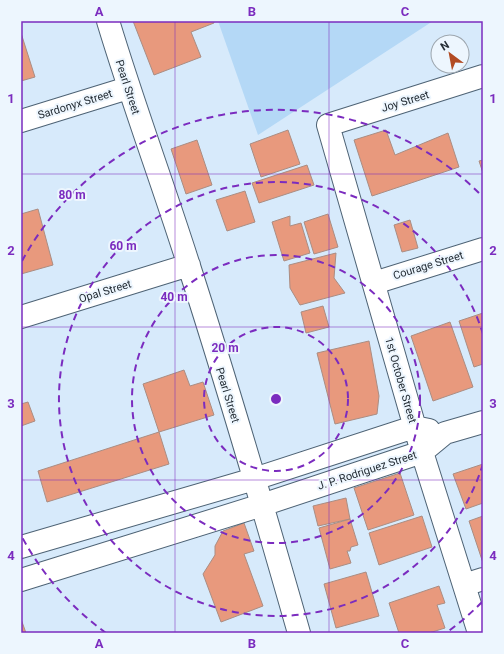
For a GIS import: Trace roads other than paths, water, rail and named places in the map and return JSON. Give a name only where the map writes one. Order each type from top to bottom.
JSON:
[{"type":"street","name":"Pearl Street","points":[[108,21],[128,88],[189,265],[262,505],[299,633]]},
{"type":"street","name":"Joy Street","points":[[328,125],[483,76]]},
{"type":"street","name":"Sardonyx Street","points":[[21,121],[128,88]]},
{"type":"street","name":"1st October Street","points":[[328,125],[414,427],[422,452],[474,582],[479,633]]},
{"type":"street","name":"Courage Street","points":[[374,283],[483,249]]},
{"type":"street","name":"Opal Street","points":[[21,317],[189,265]]},
{"type":"street","points":[[21,547],[254,479],[414,427],[445,433],[483,422]]},
{"type":"street","name":"J. P. Rodriguez Street","points":[[21,580],[262,505],[422,452],[445,433]]},
{"type":"street","points":[[112,521],[120,550]]}]
